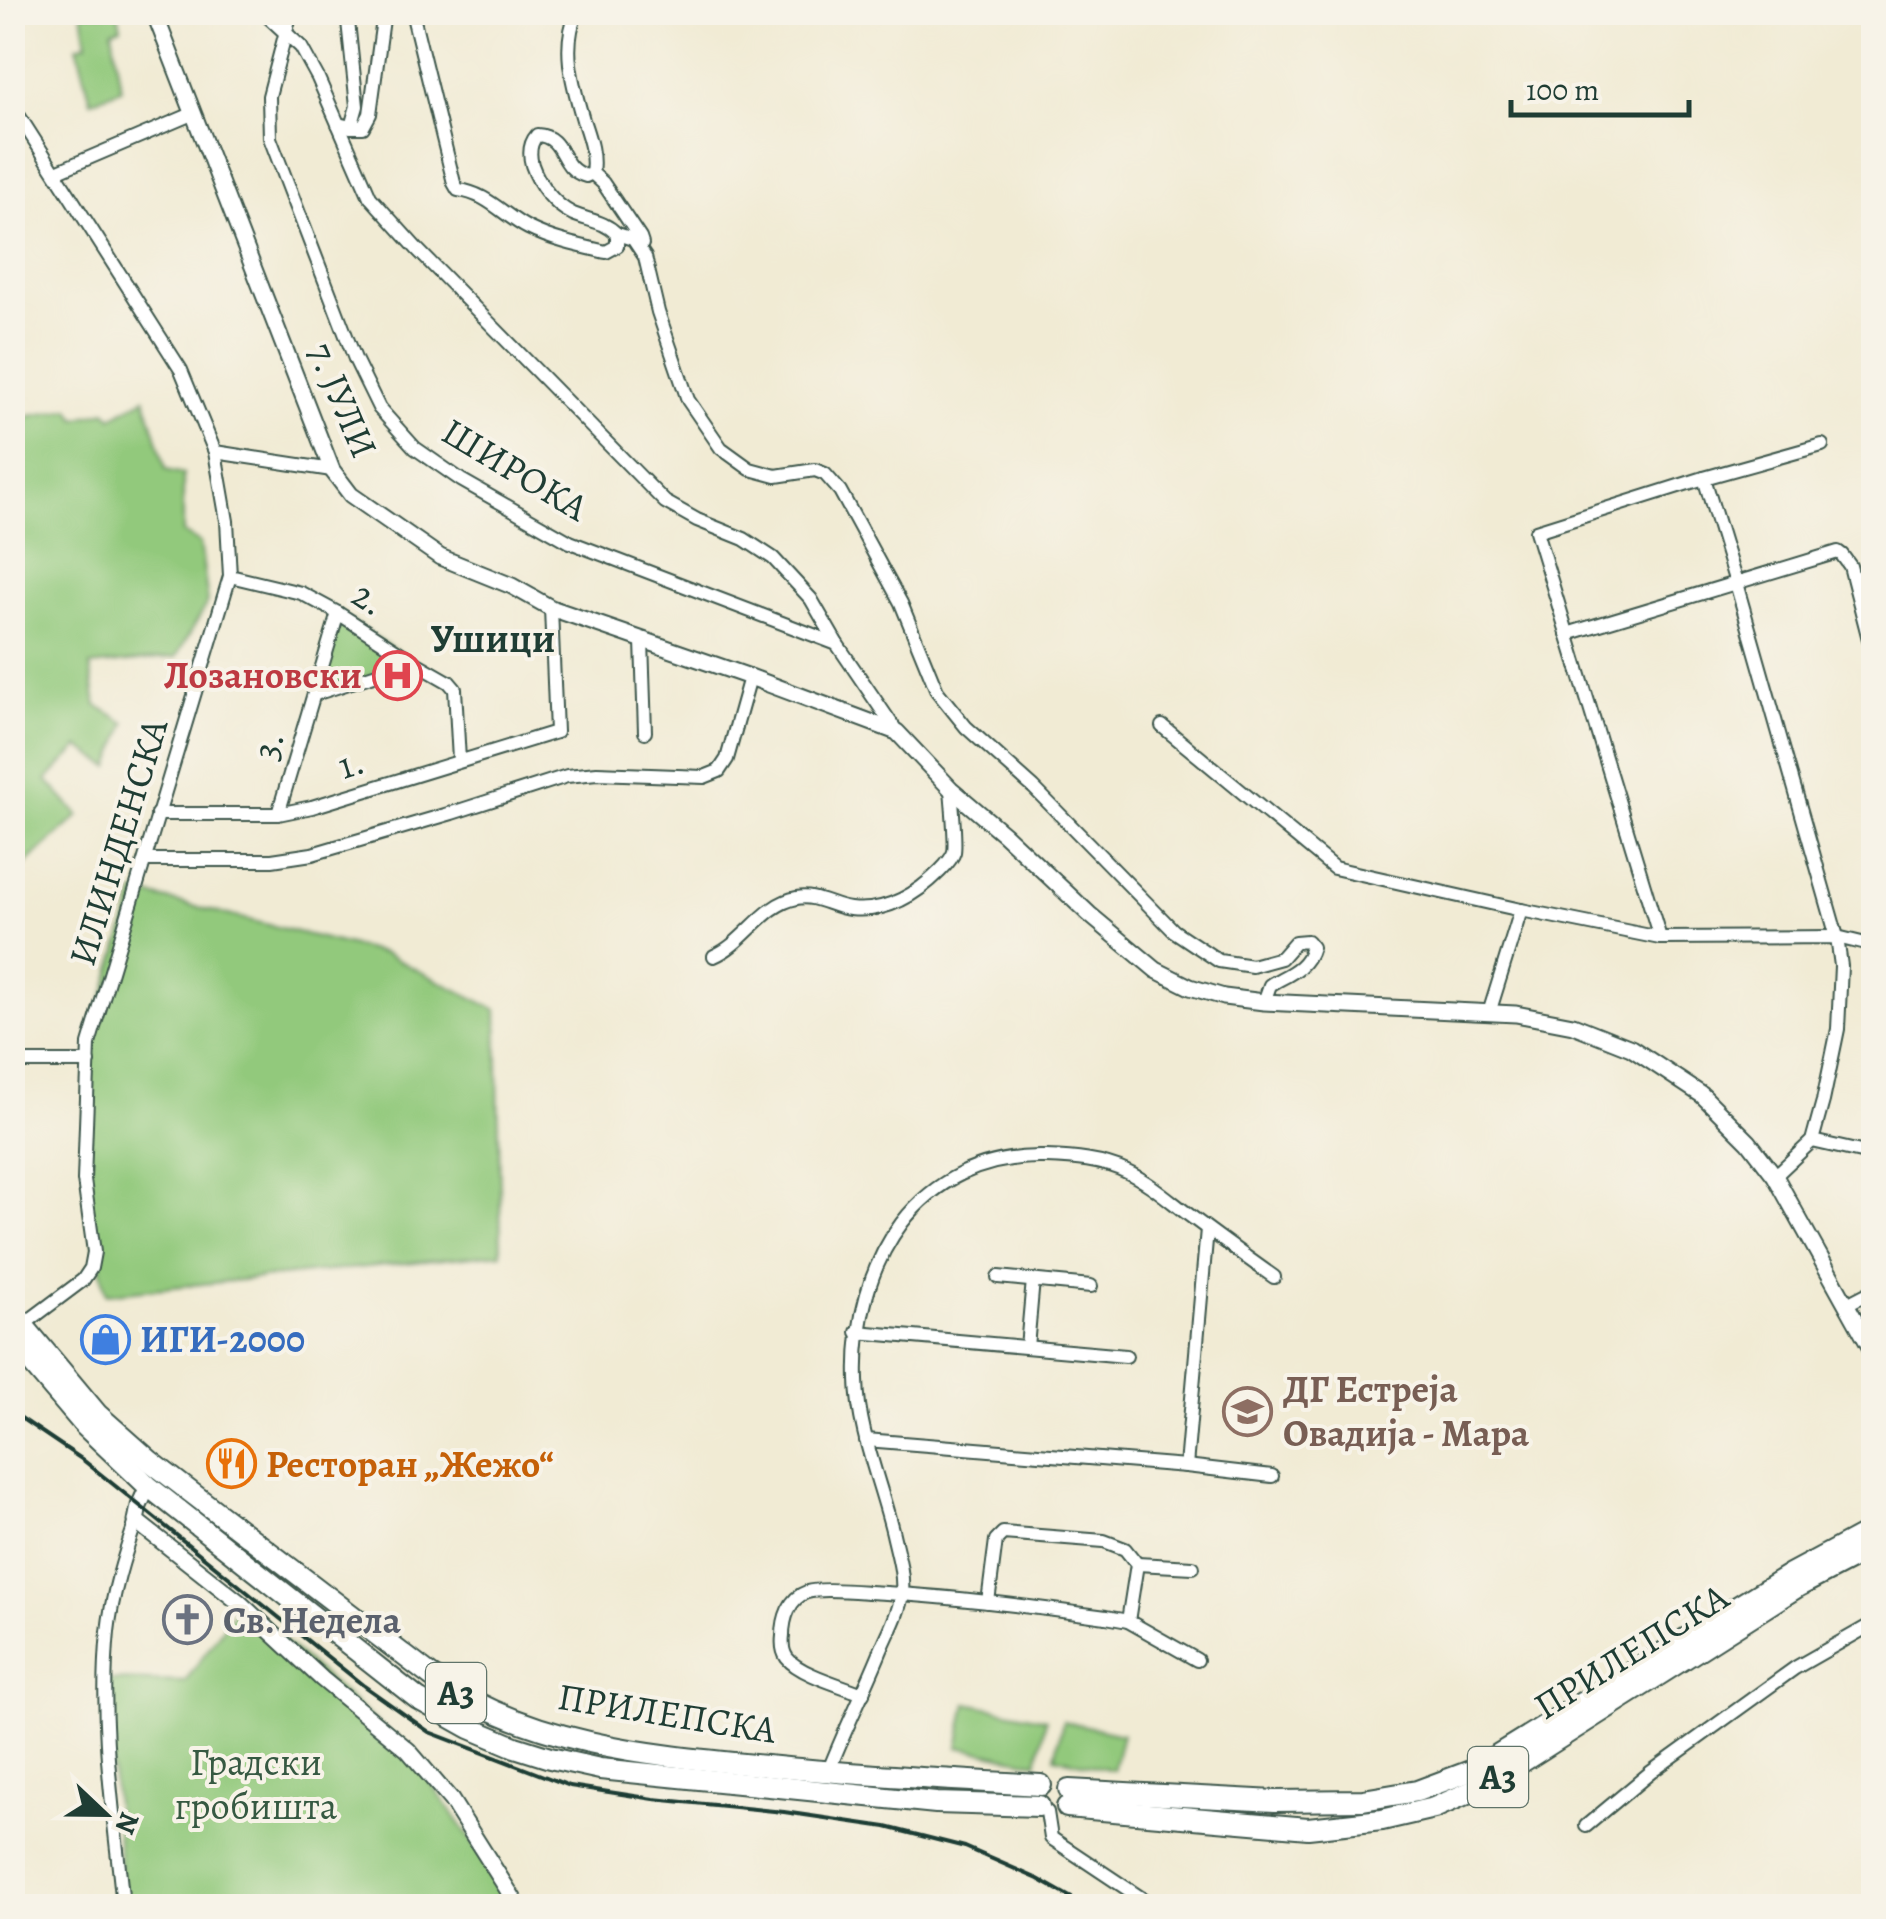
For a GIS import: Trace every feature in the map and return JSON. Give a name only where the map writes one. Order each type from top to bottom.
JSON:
[{"type":"main road","name":"ПРИЛЕПСКА","points":[[16,1326],[84,1426],[148,1486],[418,1699],[470,1728],[550,1758],[600,1769],[1052,1800],[1308,1828],[1382,1820],[1434,1808],[1484,1786],[1797,1587],[1874,1547]]},
{"type":"main road","name":"ПРИЛЕПСКА","points":[[16,1326],[97,1414],[150,1461],[459,1695],[566,1738],[826,1782]]},
{"type":"main road","name":"ПРИЛЕПСКА","points":[[1052,1800],[1362,1800],[1418,1791],[1472,1770],[1792,1574],[1874,1529]]},
{"type":"street","name":"7. ЈУЛИ","points":[[154,12],[332,470],[351,494],[440,557],[512,586],[551,608],[897,732]]},
{"type":"street","name":"ШИРОКА","points":[[263,12],[301,47],[345,126],[370,197],[416,249],[665,502],[744,539],[772,558],[811,600],[897,732],[952,789],[1156,970],[1190,987],[1224,997],[1516,1014],[1573,1025],[1631,1048],[1702,1095],[1749,1142],[1775,1176],[1874,1354]]},
{"type":"street","points":[[285,31],[291,12]]},
{"type":"street","points":[[345,126],[357,106],[347,12]]},
{"type":"street","points":[[345,126],[363,126],[370,114],[384,12]]},
{"type":"street","points":[[412,12],[458,190],[475,192],[527,228],[588,248],[606,252],[617,246],[617,234]]},
{"type":"street","points":[[577,12],[569,32],[568,50],[576,97],[594,160],[592,174]]},
{"type":"street","name":"ШИРОКА","points":[[285,31],[269,96],[270,138],[356,358],[380,408],[415,448],[570,542],[837,644]]},
{"type":"street","name":"ИЛИНДЕНСКА","points":[[12,105],[181,370],[215,452],[227,521],[230,576],[89,1044],[84,1180],[94,1252],[91,1268],[83,1280],[16,1326]]},
{"type":"street","points":[[56,172],[192,114]]},
{"type":"street","points":[[592,174],[577,174],[569,168],[551,138],[537,135],[531,142],[533,167],[554,201],[573,214],[608,224],[617,234],[633,239],[645,257]]},
{"type":"street","points":[[592,174],[604,183],[640,238],[658,312],[688,400],[721,448],[750,469],[776,476],[814,470],[825,474],[840,491],[900,602],[937,690],[966,727],[1034,788],[1174,931],[1219,961],[1252,966],[1281,958],[1295,942],[1307,942],[1312,948],[1302,968],[1270,985],[1264,1002]]},
{"type":"street","points":[[1660,938],[1536,531],[1822,445]]},
{"type":"street","points":[[215,452],[332,470]]},
{"type":"street","points":[[1704,478],[1837,936],[1841,966],[1838,1029],[1812,1141],[1775,1176]]},
{"type":"street","points":[[1566,634],[1838,552],[1850,566],[1872,651]]},
{"type":"street","name":"2.","points":[[230,576],[301,593],[449,682],[455,689],[459,760]]},
{"type":"street","name":"1.","points":[[157,814],[278,814],[556,732],[551,608]]},
{"type":"street","name":"3.","points":[[278,814],[338,612]]},
{"type":"street","points":[[642,642],[644,732]]},
{"type":"street","name":"3.","points":[[315,694],[414,662]]},
{"type":"street","points":[[145,860],[272,860],[312,854],[567,776],[704,777],[719,771],[727,759],[750,677]]},
{"type":"street","points":[[1162,726],[1334,868],[1660,938],[1837,936],[1874,946]]},
{"type":"street","points":[[714,956],[736,943],[764,917],[801,896],[852,910],[896,902],[921,888],[954,852],[952,789]]},
{"type":"street","points":[[1489,1013],[1521,910]]},
{"type":"street","points":[[12,1062],[89,1062]]},
{"type":"street","points":[[1812,1141],[1874,1155]]},
{"type":"street","points":[[826,1782],[902,1594],[899,1560],[866,1440],[856,1384],[857,1332],[868,1284],[903,1218],[937,1187],[980,1165],[1027,1156],[1081,1158],[1126,1172],[1274,1277]]},
{"type":"street","points":[[1186,1466],[1207,1229]]},
{"type":"street","points":[[998,1277],[1091,1286]]},
{"type":"street","points":[[1027,1347],[1032,1280]]},
{"type":"street","points":[[1847,1304],[1874,1290]]},
{"type":"street","points":[[857,1332],[1126,1356]]},
{"type":"street","points":[[866,1440],[1272,1476]]},
{"type":"street","points":[[123,1906],[109,1777],[105,1680],[108,1628],[139,1506],[148,1486]]},
{"type":"street","points":[[136,1520],[240,1603],[322,1679],[408,1750],[451,1800],[518,1906]]},
{"type":"street","points":[[988,1602],[996,1540],[1003,1533],[1104,1541],[1125,1549],[1137,1564],[1193,1568]]},
{"type":"street","points":[[1128,1621],[1137,1564]]},
{"type":"street","points":[[862,1694],[795,1666],[782,1650],[787,1611],[808,1592],[902,1594],[1128,1621],[1197,1660]]},
{"type":"street","points":[[1586,1826],[1651,1772],[1795,1668],[1874,1623]]},
{"type":"street","points":[[1052,1800],[1051,1838],[1153,1906]]},
{"type":"green space","points":[[82,13],[118,13],[121,27],[112,30],[121,89],[91,101],[77,46],[87,43]]},
{"type":"green space","points":[[145,398],[166,470],[183,474],[183,533],[200,543],[208,602],[176,657],[90,666],[96,705],[126,723],[110,767],[79,747],[47,780],[79,816],[13,875],[13,419],[70,409],[76,419],[106,411],[112,417]]},
{"type":"green space","points":[[338,613],[414,662],[315,694]]},
{"type":"green space","points":[[136,892],[385,954],[497,1010],[501,1253],[106,1294],[86,1204],[89,1044]]},
{"type":"green space","name":"Градски гробишта","points":[[240,1603],[408,1750],[518,1906],[123,1906],[105,1680],[185,1682]]},
{"type":"green space","points":[[967,1703],[1046,1719],[1037,1763],[958,1747]]},
{"type":"green space","points":[[1063,1721],[1122,1734],[1113,1770],[1055,1757]]},
{"type":"railway","points":[[12,1412],[83,1460],[364,1686],[429,1732],[570,1786],[886,1827],[965,1847],[1038,1879],[1086,1906]]},
{"type":"place","name":"Лозановски","points":[[397,675]]},
{"type":"place","name":"ИГИ-2000","points":[[105,1339]]},
{"type":"place","name":"ДГ Естреја Овадија - Мара","points":[[1248,1411]]},
{"type":"place","name":"Ресторан „Жежо“","points":[[231,1464]]},
{"type":"place","name":"Св. Недела","points":[[188,1620]]},
{"type":"district","name":"Ушици","points":[[493,638]]}]
